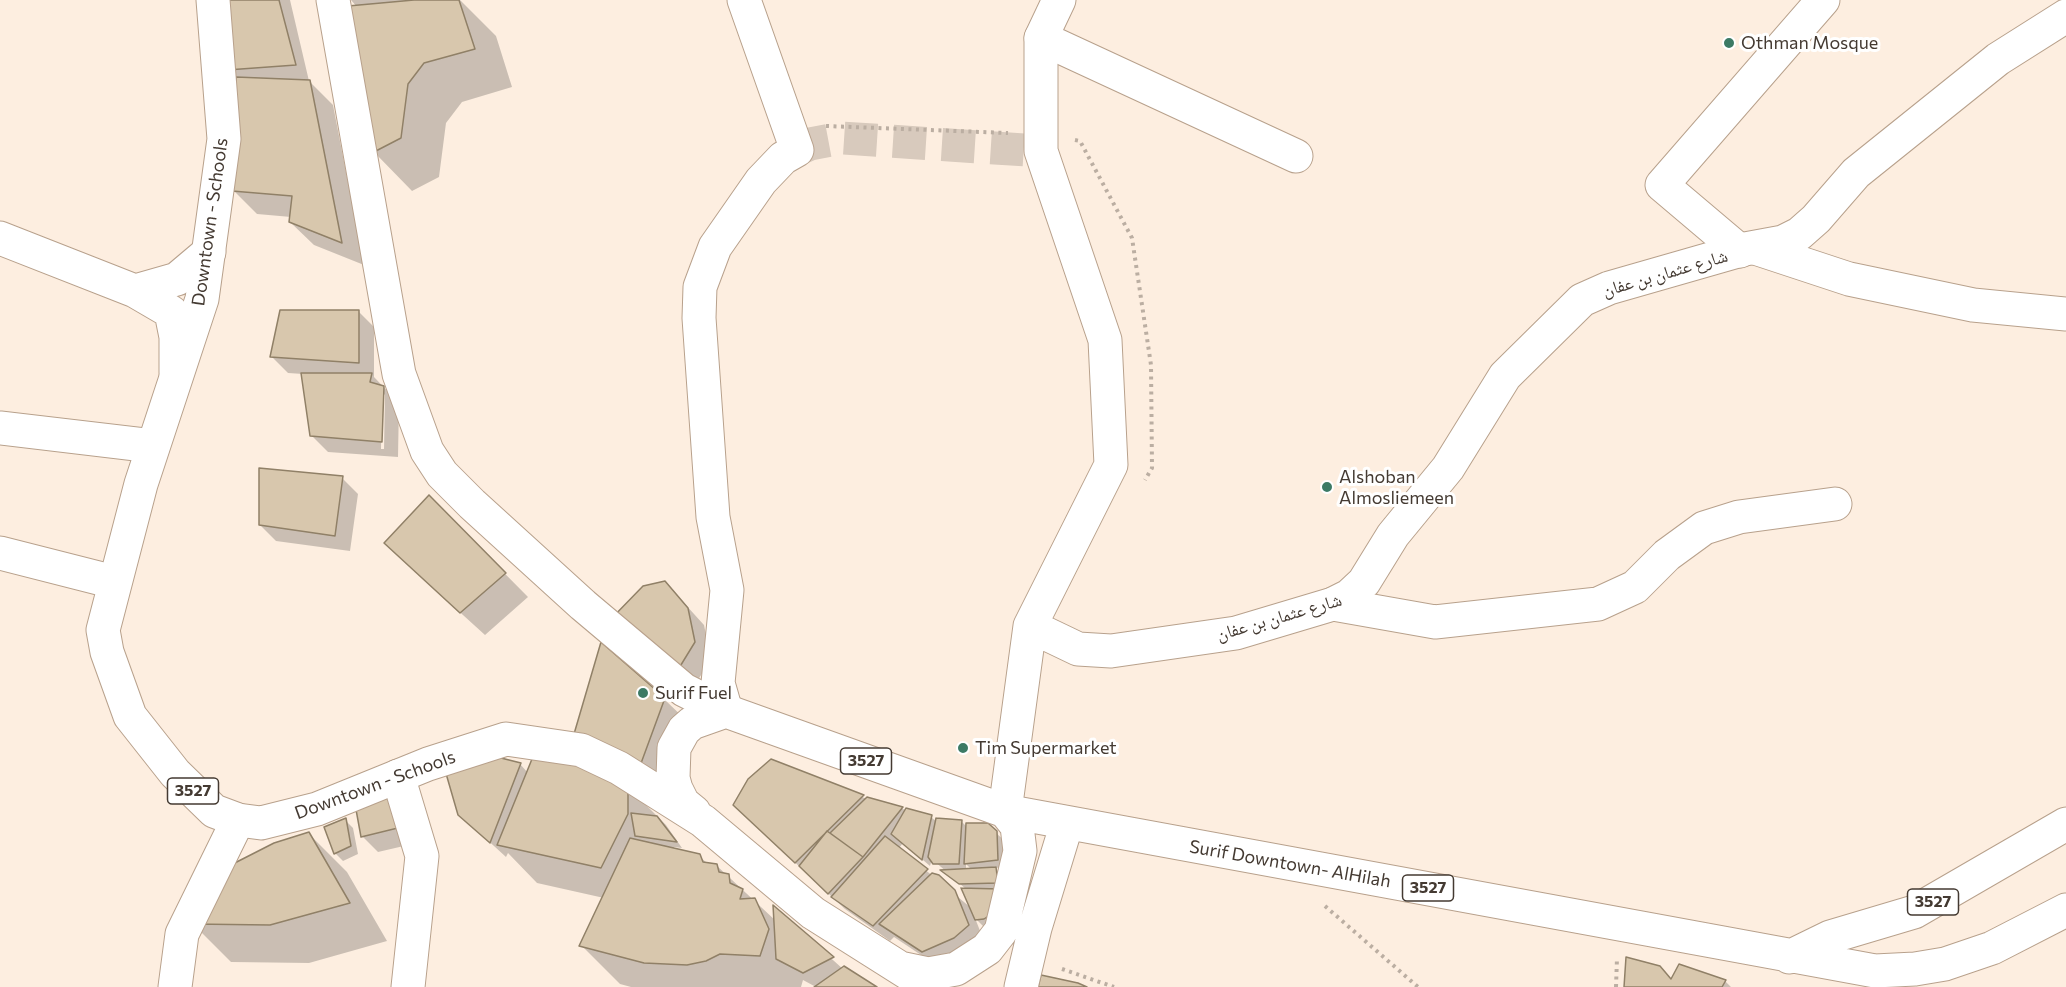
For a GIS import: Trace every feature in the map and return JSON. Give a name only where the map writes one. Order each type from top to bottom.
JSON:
[{"type":"main road","name":"Downtown - Schools","points":[[213,0],[224,139],[202,298],[153,446],[114,582],[103,630],[107,652],[130,716],[175,773],[213,811],[238,820],[261,823],[317,809],[398,777],[506,739],[581,750],[618,768],[703,820],[813,913],[930,987]]},
{"type":"main road","name":"3527","points":[[333,0],[399,374],[427,451],[442,474],[583,605],[684,690],[726,711],[1005,811],[1017,826],[1020,851],[1002,931],[987,949],[950,971],[928,974],[902,969]]},
{"type":"main road","points":[[726,711],[718,684],[727,590],[713,518],[699,318],[700,287],[715,247],[760,181],[783,158],[797,150],[744,0]]},
{"type":"main road","points":[[1005,811],[1030,626],[1110,465],[1105,340],[1041,151],[1041,38],[1059,0]]},
{"type":"main road","name":"شارع عثمان بن عفان","points":[[1747,249],[1662,185],[1823,0]]},
{"type":"main road","name":"شارع عثمان بن عفان","points":[[1030,626],[1078,649],[1111,651],[1236,633],[1333,604],[1349,597],[1364,582],[1393,535],[1448,468],[1505,376],[1569,311],[1599,291],[1747,249],[1783,242],[1799,234],[1816,219],[1856,173],[1998,59],[2066,16]]},
{"type":"main road","points":[[1041,38],[1296,156]]},
{"type":"main road","points":[[0,238],[135,291],[171,312],[176,337],[176,378]]},
{"type":"main road","points":[[1747,249],[1860,282],[1972,305],[2066,314]]},
{"type":"main road","points":[[135,291],[177,279],[209,252]]},
{"type":"main road","points":[[0,428],[153,446]]},
{"type":"main road","points":[[1333,604],[1435,622],[1598,604],[1635,587],[1685,540],[1704,528],[1739,517],[1835,504]]},
{"type":"main road","points":[[0,553],[114,582]]},
{"type":"main road","name":"3527","points":[[703,820],[683,802],[676,789],[673,778],[674,748],[684,730],[692,723],[726,711]]},
{"type":"main road","points":[[398,777],[422,856],[408,987]]},
{"type":"main road","name":"Surif Downtown- AlHilah","points":[[1005,811],[1875,971],[1915,969],[1946,964],[1992,948],[2066,910]]},
{"type":"main road","points":[[175,987],[182,934],[238,820]]},
{"type":"main road","points":[[1022,987],[1035,928],[1067,823]]},
{"type":"main road","name":"3527","points":[[1789,957],[1830,937],[1914,912],[2066,824]]},
{"type":"main road","points":[[1898,987],[1911,975],[1931,965]]},
{"type":"path","points":[[791,133],[807,126],[1041,134],[1080,141],[1132,238],[1151,365],[1152,468],[1140,488]]},
{"type":"path","points":[[1324,905],[1418,987]]},
{"type":"building","points":[[224,0],[279,0],[296,65],[227,70]]},
{"type":"building","points":[[414,0],[459,0],[475,49],[424,63],[408,84],[401,138],[372,153],[348,6]]},
{"type":"building","points":[[236,77],[310,80],[342,243],[289,222],[292,196],[232,191]]},
{"type":"building","points":[[280,310],[359,310],[359,363],[270,357]]},
{"type":"building","points":[[301,373],[372,373],[370,382],[384,386],[382,442],[310,436]]},
{"type":"building","points":[[259,468],[343,476],[335,536],[259,525]]},
{"type":"building","points":[[429,495],[506,573],[460,613],[384,543]]},
{"type":"building","points":[[665,581],[688,608],[695,642],[676,673],[609,621],[643,586]]},
{"type":"building","points":[[601,642],[665,698],[640,766],[574,734]]},
{"type":"building","points":[[493,756],[521,763],[490,843],[458,815],[445,770]]},
{"type":"building","points":[[532,759],[574,762],[628,785],[628,814],[601,868],[497,845]]},
{"type":"building","points":[[771,759],[864,795],[795,863],[733,805],[748,779]]},
{"type":"building","points":[[397,789],[406,826],[361,837],[355,804]]},
{"type":"building","points":[[867,797],[903,807],[863,857],[830,833]]},
{"type":"building","points":[[906,808],[932,815],[922,860],[891,834]]},
{"type":"building","points":[[631,813],[657,816],[677,842],[635,836]]},
{"type":"building","points":[[346,818],[351,846],[334,854],[324,827]]},
{"type":"building","points":[[936,818],[962,820],[959,864],[933,864],[928,857]]},
{"type":"building","points":[[966,823],[988,823],[997,831],[998,860],[964,864]]},
{"type":"building","points":[[827,831],[863,857],[828,894],[799,866]]},
{"type":"building","points":[[309,832],[350,903],[270,925],[191,924],[219,871],[274,843]]},
{"type":"building","points":[[885,836],[928,869],[873,926],[831,897]]},
{"type":"building","points":[[630,838],[700,854],[703,862],[717,864],[719,872],[729,874],[730,883],[743,889],[740,899],[755,898],[769,929],[760,956],[720,954],[706,961],[687,965],[644,963],[579,946]]},
{"type":"building","points":[[996,867],[998,883],[959,884],[940,870]]},
{"type":"building","points":[[932,873],[939,875],[955,890],[969,925],[954,938],[922,952],[879,924]]},
{"type":"building","points":[[961,888],[1000,889],[993,913],[984,919],[975,920]]},
{"type":"building","points":[[773,905],[834,957],[803,973],[776,959]]},
{"type":"building","points":[[1626,957],[1660,966],[1671,979],[1679,964],[1726,980],[1722,987],[1624,987]]},
{"type":"building","points":[[844,966],[877,987],[814,987]]},
{"type":"building","points":[[1041,975],[1078,983],[1087,987],[1038,987]]},
{"type":"tunnel","points":[[797,150],[810,144],[842,138],[1041,151]]},
{"type":"place","name":"Othman Mosque","points":[[1729,43]]},
{"type":"place","name":"Alshoban Almosliemeen","points":[[1327,487]]},
{"type":"place","name":"Surif Fuel","points":[[643,693]]},
{"type":"place","name":"Tim Supermarket","points":[[963,748]]}]
